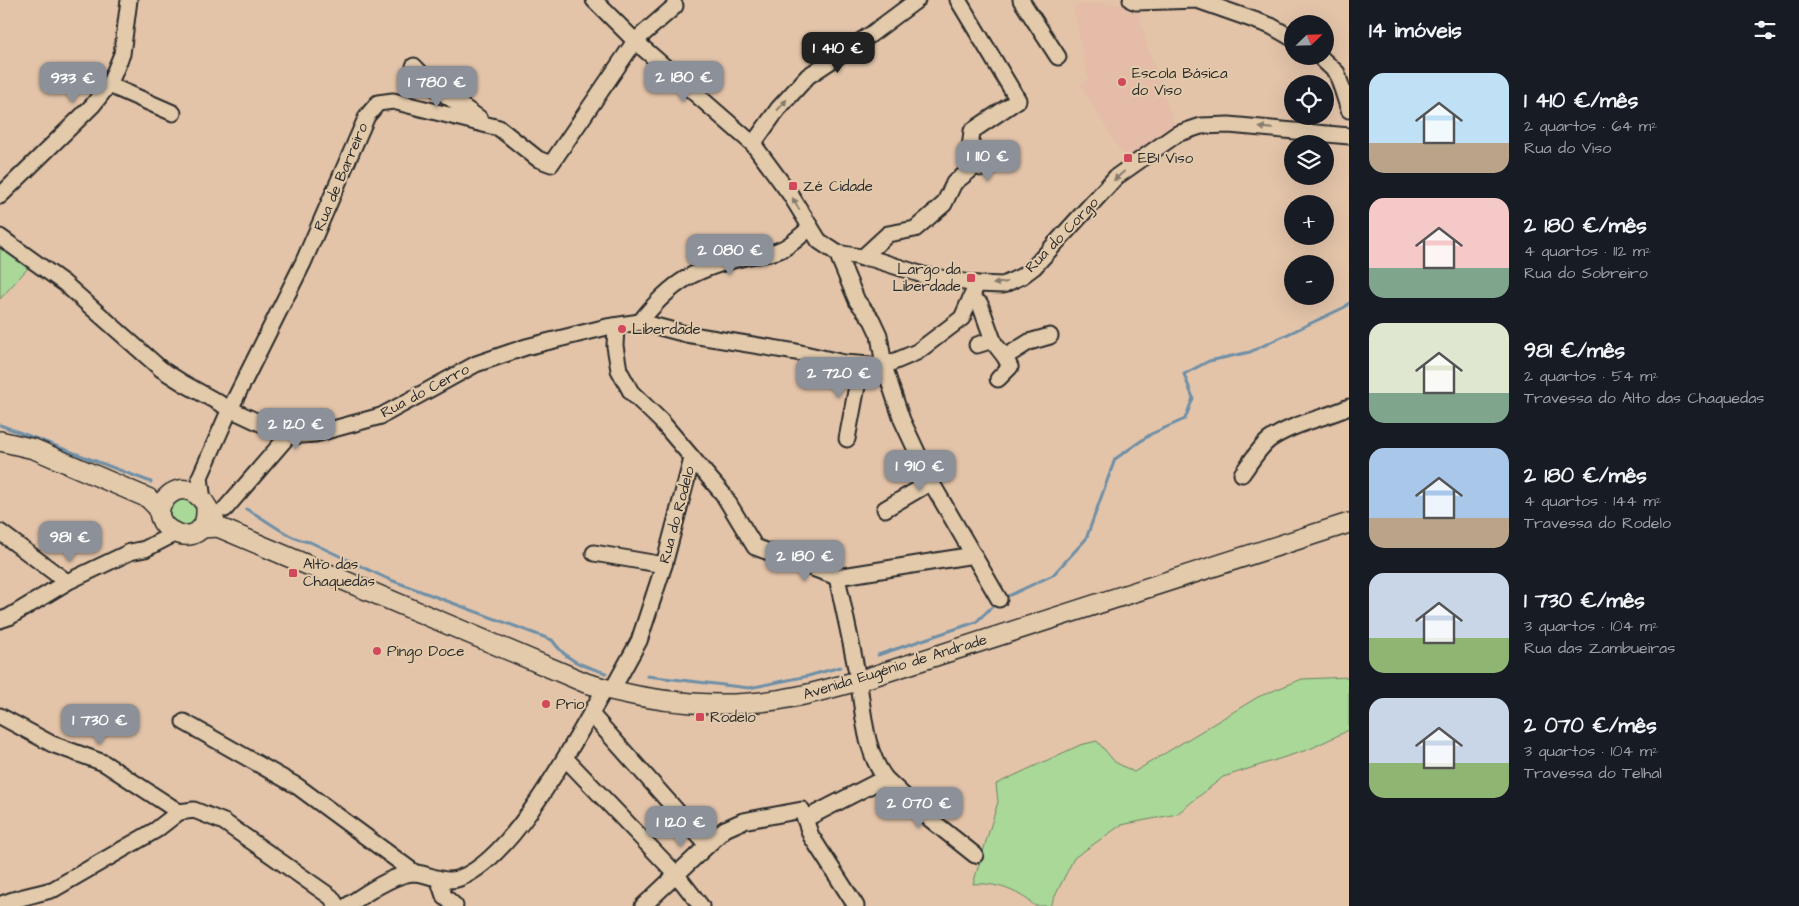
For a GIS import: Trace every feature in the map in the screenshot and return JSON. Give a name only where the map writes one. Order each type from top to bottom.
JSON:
[{"type":"main road","points":[[0,441],[34,450],[165,509],[188,535],[209,527],[205,522],[211,506],[193,491],[165,509]]},
{"type":"main road","name":"Avenida Eugénio de Andrade","points":[[209,527],[608,689],[696,703],[754,703],[798,697],[858,681],[1349,522]]},
{"type":"street","points":[[0,196],[43,156],[109,85],[122,54],[129,0]]},
{"type":"street","name":"Rua do Corgo","points":[[594,0],[635,41],[753,144],[790,194],[819,241],[837,253],[873,259],[974,291],[1003,285],[1022,276],[1034,267],[1116,177],[1177,134],[1201,126],[1229,125],[1349,136]]},
{"type":"street","points":[[753,144],[778,109],[808,76],[870,35],[917,0]]},
{"type":"street","points":[[958,0],[1018,100],[972,131],[970,149],[977,164],[981,168],[989,167],[1000,160]]},
{"type":"street","points":[[1021,0],[1058,57]]},
{"type":"street","points":[[1131,0],[1136,2],[1197,0],[1271,26],[1284,33]]},
{"type":"street","points":[[635,41],[675,6]]},
{"type":"street","name":"Rua de Barreiro","points":[[200,476],[230,409],[303,264],[367,116],[378,103],[393,101],[499,128],[538,159],[551,164],[635,41]]},
{"type":"street","points":[[1329,65],[1338,73],[1348,102]]},
{"type":"street","points":[[414,66],[434,87],[485,124]]},
{"type":"street","points":[[109,85],[173,113]]},
{"type":"street","points":[[862,258],[888,234],[915,229],[944,204],[954,183],[977,164]]},
{"type":"street","points":[[810,228],[784,249],[770,254],[756,254],[725,262],[699,271],[678,282],[657,300],[640,322],[686,334],[777,348],[861,365],[884,366],[917,352],[962,318],[974,291]]},
{"type":"street","name":"Rua do Cerro","points":[[0,237],[64,283],[161,369],[182,383],[230,409],[288,436],[315,434],[381,416],[476,364],[526,347],[640,322]]},
{"type":"street","points":[[837,253],[856,301],[872,320],[879,335],[884,366],[902,420],[931,482],[999,599]]},
{"type":"street","points":[[974,291],[993,340],[1010,366],[998,378]]},
{"type":"street","name":"Rua do Rodelo","points":[[415,873],[439,880],[458,879],[474,871],[491,856],[520,825],[566,759],[590,714],[639,641],[664,565],[692,459],[661,421],[631,392],[619,370],[615,346],[616,327]]},
{"type":"street","points":[[1005,357],[1029,342],[1050,336]]},
{"type":"street","points":[[977,345],[993,340]]},
{"type":"street","points":[[847,439],[861,365]]},
{"type":"street","points":[[1242,474],[1268,441],[1287,430],[1349,407]]},
{"type":"street","points":[[0,620],[9,617],[67,582],[110,560],[156,543],[165,509],[200,476],[211,506],[288,436]]},
{"type":"street","points":[[692,459],[723,494],[755,548],[837,578],[974,555]]},
{"type":"street","points":[[885,508],[931,482]]},
{"type":"street","points":[[0,532],[67,582]]},
{"type":"street","points":[[594,553],[664,565]]},
{"type":"street","points":[[837,578],[858,681],[864,729],[879,768],[885,778],[921,812],[975,855]]},
{"type":"street","points":[[590,714],[707,845]]},
{"type":"street","points":[[0,716],[52,744],[104,763],[179,812]]},
{"type":"street","points":[[184,722],[297,786],[415,873]]},
{"type":"street","points":[[566,759],[676,874],[701,906]]},
{"type":"street","points":[[805,819],[885,778]]},
{"type":"street","points":[[3,905],[54,889],[156,830],[179,812],[194,810],[224,822],[331,897],[337,906]]},
{"type":"street","points":[[643,906],[725,829],[743,821],[802,810],[811,836],[856,906]]},
{"type":"street","points":[[347,906],[370,890],[415,873]]},
{"type":"street","points":[[439,880],[444,896],[455,906]]},
{"type":"shaded area","name":"Escola Básica do Viso","points":[[1103,3],[1133,6],[1138,9],[1148,49],[1176,128],[1126,160],[1080,85],[1088,80],[1073,5]]},
{"type":"green space","points":[[0,246],[29,267],[0,299]]},
{"type":"green space","points":[[188,498],[199,508],[193,527],[169,522],[169,505],[172,501]]},
{"type":"green space","points":[[1349,677],[1349,730],[1310,749],[1223,777],[1177,814],[1121,825],[1074,858],[1050,906],[1035,906],[1022,896],[998,886],[973,884],[998,802],[996,784],[1080,745],[1097,741],[1115,762],[1134,772],[1258,697],[1302,679]]},
{"type":"waterway","points":[[1004,598],[1053,575],[1086,539],[1115,459],[1151,434],[1185,419],[1193,398],[1184,374],[1209,361],[1250,352],[1345,307],[1349,303]]},
{"type":"waterway","points":[[0,425],[151,482]]},
{"type":"waterway","points":[[246,509],[294,537],[310,542],[388,579],[552,640],[576,662],[606,673]]},
{"type":"waterway","points":[[878,655],[976,622],[996,603]]},
{"type":"waterway","points":[[647,676],[749,688],[808,676],[840,667]]},
{"type":"place","name":"Escola Básica do Viso","points":[[1122,82]]},
{"type":"place","name":"EB1 Viso","points":[[1128,158]]},
{"type":"place","name":"Zé Cidade","points":[[793,186]]},
{"type":"place","name":"Largo da Liberdade","points":[[971,278]]},
{"type":"place","name":"Liberdade","points":[[622,329]]},
{"type":"place","name":"Alto das Chaquedas","points":[[293,573]]},
{"type":"place","name":"Pingo Doce","points":[[377,651]]},
{"type":"place","name":"Prio","points":[[546,704]]},
{"type":"place","name":"Rodelo","points":[[700,717]]}]
